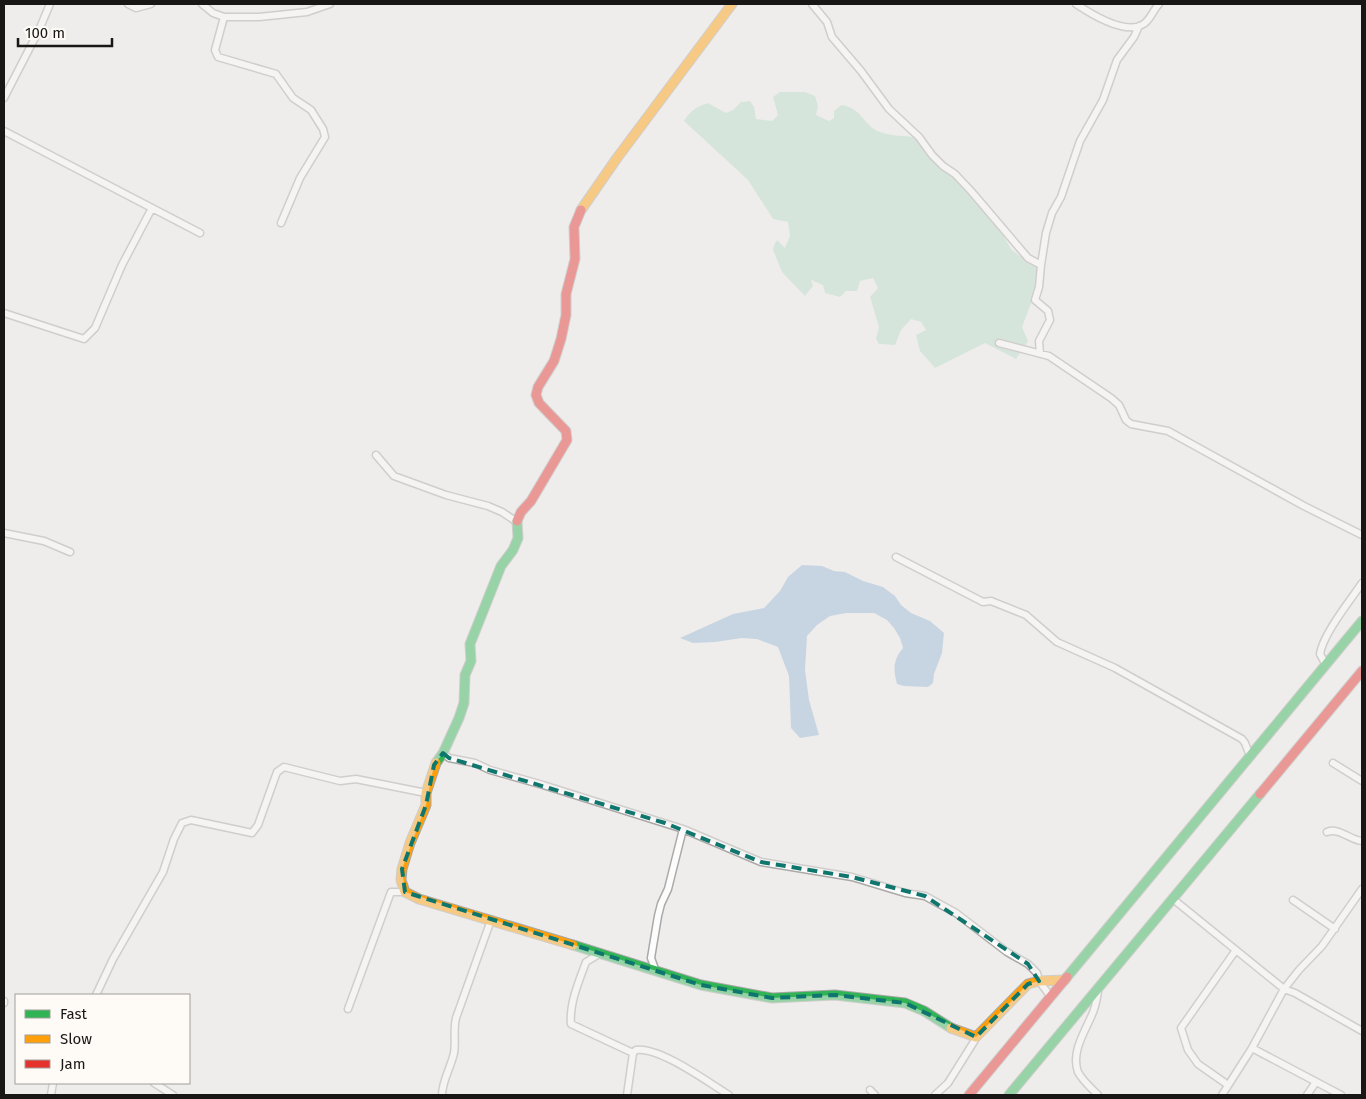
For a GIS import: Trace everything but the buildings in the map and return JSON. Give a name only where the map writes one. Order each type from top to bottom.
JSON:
[{"type":"main road","points":[[732,4],[617,158],[576,218],[574,227],[575,259],[566,294],[565,324],[554,361],[538,387],[536,395],[539,403],[566,431],[567,440],[531,502],[521,512],[517,522],[518,538],[513,550],[501,566],[474,632],[470,644],[471,661],[465,675],[464,703],[443,753],[434,765],[426,793],[426,805],[410,843],[402,869],[401,880],[405,892],[420,899],[701,985],[772,998],[835,995],[905,1003],[953,1029],[976,1037],[1028,984],[1039,981],[1065,980]]},
{"type":"main road","points":[[969,1095],[1362,622]]},
{"type":"main road","points":[[1009,1095],[1362,671]]},
{"type":"street","points":[[4,98],[39,30],[50,4]]},
{"type":"street","points":[[128,4],[136,8],[151,4]]},
{"type":"street","points":[[202,4],[213,13],[224,17],[259,17],[306,12],[330,4]]},
{"type":"street","points":[[812,4],[827,22],[832,36],[889,109],[919,137],[937,160],[955,174],[971,191],[1028,258],[1041,265]]},
{"type":"street","points":[[1076,4],[1107,22],[1128,26],[1139,26],[1146,22],[1152,11],[1159,4]]},
{"type":"street","points":[[224,17],[215,50],[218,57],[276,74],[293,98],[311,110],[323,128],[325,137],[300,178],[281,223]]},
{"type":"street","points":[[1040,353],[1039,341],[1050,320],[1048,311],[1035,300],[1039,287],[1041,265],[1050,220],[1061,197],[1080,141],[1103,100],[1117,60],[1134,37],[1139,26]]},
{"type":"street","points":[[4,131],[200,233]]},
{"type":"street","points":[[4,313],[84,339],[95,328],[122,265],[152,208]]},
{"type":"street","points":[[999,343],[1050,356],[1111,398],[1119,405],[1126,420],[1131,424],[1168,431],[1304,506],[1362,535]]},
{"type":"street","points":[[376,455],[394,476],[432,491],[488,506],[502,512],[517,522]]},
{"type":"street","points":[[4,533],[44,541],[70,552]]},
{"type":"street","points":[[896,557],[983,602],[991,601],[1026,615],[1065,647],[1115,668],[1242,739],[1250,757]]},
{"type":"street","points":[[1326,665],[1320,654],[1321,647],[1362,584]]},
{"type":"street","points":[[443,753],[449,758],[475,763],[490,770],[683,829],[761,862],[852,877],[905,893],[925,896],[956,913],[1008,952],[1028,964],[1037,973],[1039,981],[1051,997]]},
{"type":"street","points":[[1333,763],[1362,781]]},
{"type":"street","points":[[96,994],[163,872],[174,839],[182,823],[191,820],[252,833],[258,825],[277,772],[284,767],[340,781],[356,779],[426,793]]},
{"type":"street","points":[[655,970],[651,958],[656,929],[661,904],[668,889],[683,829]]},
{"type":"street","points":[[1327,832],[1337,831],[1362,841]]},
{"type":"street","points":[[1222,1095],[1252,1048],[1284,989],[1299,970],[1315,955],[1362,889]]},
{"type":"street","points":[[348,1010],[390,892],[405,892]]},
{"type":"street","points":[[1173,899],[1284,989],[1295,993],[1362,1031]]},
{"type":"street","points":[[1293,900],[1335,929]]},
{"type":"street","points":[[442,1095],[442,1088],[453,1055],[456,1018],[492,920]]},
{"type":"street","points":[[1228,1085],[1198,1064],[1188,1050],[1181,1028],[1236,950]]},
{"type":"street","points":[[601,953],[586,962],[572,1005],[570,1016],[572,1024],[633,1053]]},
{"type":"street","points":[[1098,1095],[1078,1072],[1076,1059],[1086,1026],[1092,1016],[1099,987]]},
{"type":"street","points":[[935,1095],[948,1083],[976,1037]]},
{"type":"street","points":[[1252,1048],[1341,1095]]},
{"type":"street","points":[[627,1095],[633,1053],[636,1050],[650,1050],[730,1095]]},
{"type":"street","points":[[1307,1095],[1316,1082]]},
{"type":"street","points":[[156,1084],[173,1095]]},
{"type":"street","points":[[870,1090],[875,1095]]},
{"type":"highlighted area","points":[[443,753],[449,758],[665,823],[761,862],[852,877],[925,896],[1028,964],[1039,981],[1028,984],[976,1037],[905,1003],[835,995],[772,998],[701,985],[405,892],[402,869],[426,805],[434,765]]},
{"type":"green space","points":[[780,92],[805,92],[815,96],[818,106],[816,115],[829,121],[834,118],[834,111],[841,105],[848,106],[854,109],[870,126],[880,132],[916,137],[926,152],[940,167],[958,180],[1000,230],[1011,249],[1025,260],[1038,266],[1034,296],[1022,327],[1028,341],[1016,359],[985,343],[935,368],[920,351],[916,335],[926,330],[921,322],[911,319],[901,330],[895,345],[879,344],[876,339],[879,327],[870,297],[878,288],[873,278],[860,281],[857,291],[846,291],[840,297],[825,293],[823,285],[811,280],[813,286],[805,296],[782,272],[773,250],[777,240],[785,248],[790,236],[788,222],[773,219],[748,180],[684,121],[694,109],[708,103],[726,113],[733,110],[741,102],[750,101],[754,107],[756,119],[772,121],[778,115],[773,97]]},
{"type":"water","points":[[802,565],[822,566],[834,571],[845,572],[863,581],[883,587],[895,596],[901,605],[911,613],[930,621],[944,633],[942,653],[934,674],[933,683],[928,687],[897,684],[895,665],[897,657],[903,648],[900,638],[887,620],[874,613],[846,613],[830,616],[817,625],[807,636],[805,670],[809,700],[819,735],[800,738],[791,728],[789,676],[778,647],[757,639],[742,638],[693,643],[680,638],[733,614],[764,608],[780,591],[788,577]]},
{"type":"traffic: fast","points":[[436,763],[443,753],[459,718],[464,703],[465,675],[471,661],[470,644],[501,566],[513,550],[518,538],[517,521]]},
{"type":"traffic: fast","points":[[1067,977],[1362,621]]},
{"type":"traffic: fast","points":[[1009,1095],[1260,794]]},
{"type":"traffic: fast","points":[[573,945],[701,985],[772,998],[835,995],[905,1003],[924,1011],[951,1028]]},
{"type":"traffic: slow","points":[[581,210],[617,158],[732,4]]},
{"type":"traffic: slow","points":[[436,763],[426,793],[426,805],[410,843],[402,869],[401,880],[405,892],[419,899],[573,945]]},
{"type":"traffic: slow","points":[[951,1028],[976,1037],[1028,984],[1039,981],[1065,980]]},
{"type":"traffic: jam","points":[[517,521],[567,440],[566,431],[539,403],[536,395],[538,387],[554,361],[561,339],[566,315],[566,294],[575,259],[574,227],[581,210]]},
{"type":"traffic: jam","points":[[1260,794],[1362,671]]},
{"type":"traffic: jam","points":[[969,1095],[1067,977]]}]
